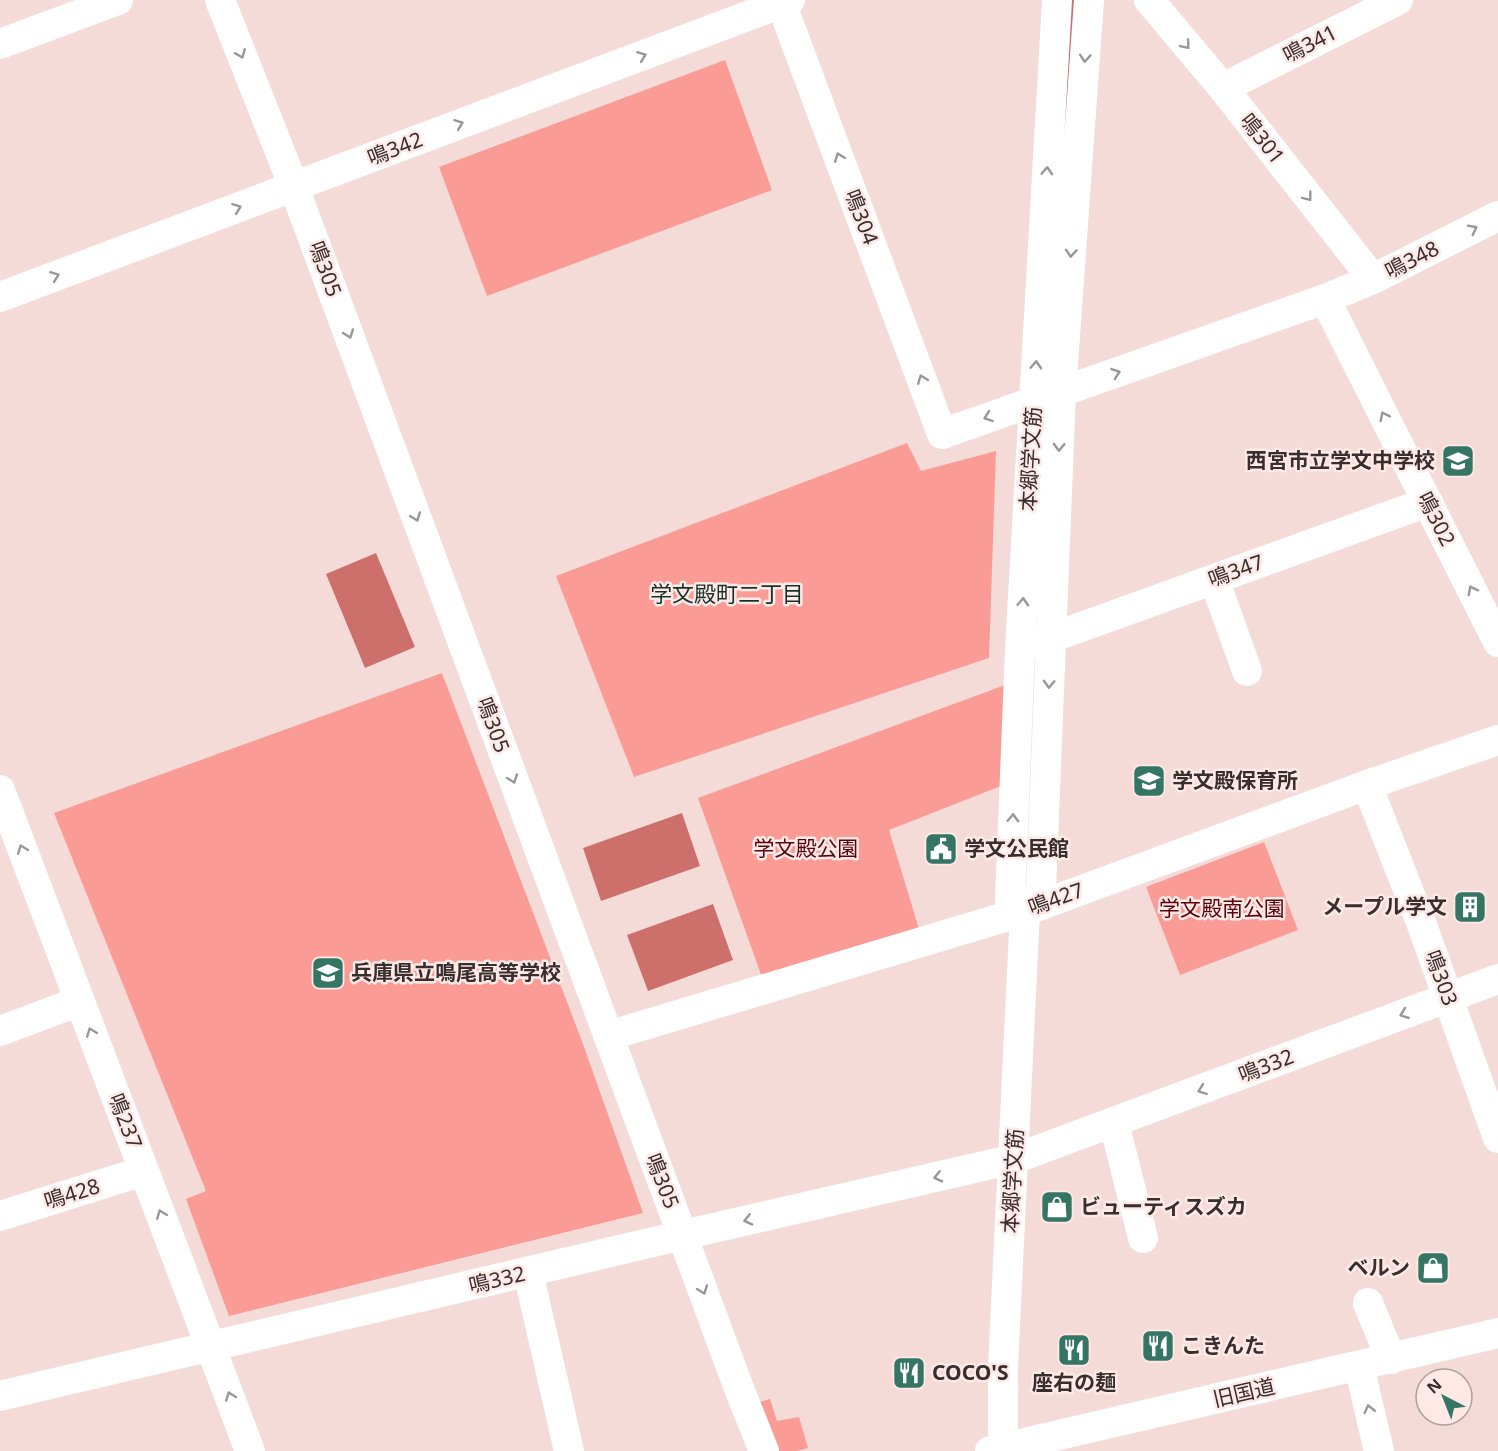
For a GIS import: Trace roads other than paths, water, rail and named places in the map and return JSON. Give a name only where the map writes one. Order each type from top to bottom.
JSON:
[{"type":"street","points":[[0,44],[118,0]]},
{"type":"street","name":"鳴305","points":[[220,0],[294,187],[764,1451]]},
{"type":"street","name":"本郷学文筋","points":[[999,1450],[1015,1159],[1025,910],[1041,891],[1036,643],[1048,396],[1057,0]]},
{"type":"street","name":"本郷学文筋","points":[[1048,396],[1089,0]]},
{"type":"street","name":"鳴301","points":[[1149,0],[1222,88],[1373,279]]},
{"type":"street","name":"鳴341","points":[[1222,88],[1398,0]]},
{"type":"street","name":"鳴342","points":[[0,297],[784,1]]},
{"type":"street","name":"鳴304","points":[[784,1],[942,434]]},
{"type":"street","name":"鳴348","points":[[942,434],[1325,298],[1373,279],[1498,216]]},
{"type":"street","name":"鳴302","points":[[1325,298],[1498,642]]},
{"type":"street","name":"鳴347","points":[[1036,643],[1428,502]]},
{"type":"street","points":[[1214,579],[1248,671]]},
{"type":"street","name":"鳴427","points":[[608,1036],[1025,910],[1367,785],[1498,740]]},
{"type":"street","name":"鳴303","points":[[1367,785],[1422,926],[1498,1138]]},
{"type":"street","name":"鳴237","points":[[0,790],[250,1451]]},
{"type":"street","name":"鳴332","points":[[0,1396],[1015,1159],[1498,979]]},
{"type":"street","points":[[0,1030],[80,1001]]},
{"type":"street","points":[[1114,1123],[1143,1238]]},
{"type":"street","name":"鳴428","points":[[0,1216],[144,1171]]},
{"type":"street","points":[[528,1272],[568,1451]]},
{"type":"street","points":[[1368,1303],[1391,1359]]},
{"type":"street","name":"旧国道","points":[[999,1450],[1498,1333]]},
{"type":"street","points":[[1359,1366],[1379,1451]]},
{"type":"waterway","points":[[1062,180],[1072,0]]},
{"type":"place","name":"西宮市立学文中学校","points":[[1458,461]]},
{"type":"place","name":"学文殿保育所","points":[[1149,781]]},
{"type":"place","name":"学文公民館","points":[[941,849]]},
{"type":"place","name":"メープル学文","points":[[1470,907]]},
{"type":"place","name":"兵庫県立鳴尾高等学校","points":[[328,973]]},
{"type":"place","name":"ビューティスズカ","points":[[1057,1207]]},
{"type":"place","name":"ベルン","points":[[1433,1268]]},
{"type":"place","name":"こきんた","points":[[1158,1346]]},
{"type":"place","name":"座右の麺","points":[[1074,1350]]},
{"type":"place","name":"COCO'S","points":[[909,1373]]},
{"type":"district","name":"学文殿町二丁目","points":[[727,594]]},
{"type":"park label","name":"学文殿公園","points":[[806,849]]},
{"type":"park label","name":"学文殿南公園","points":[[1222,909]]}]
